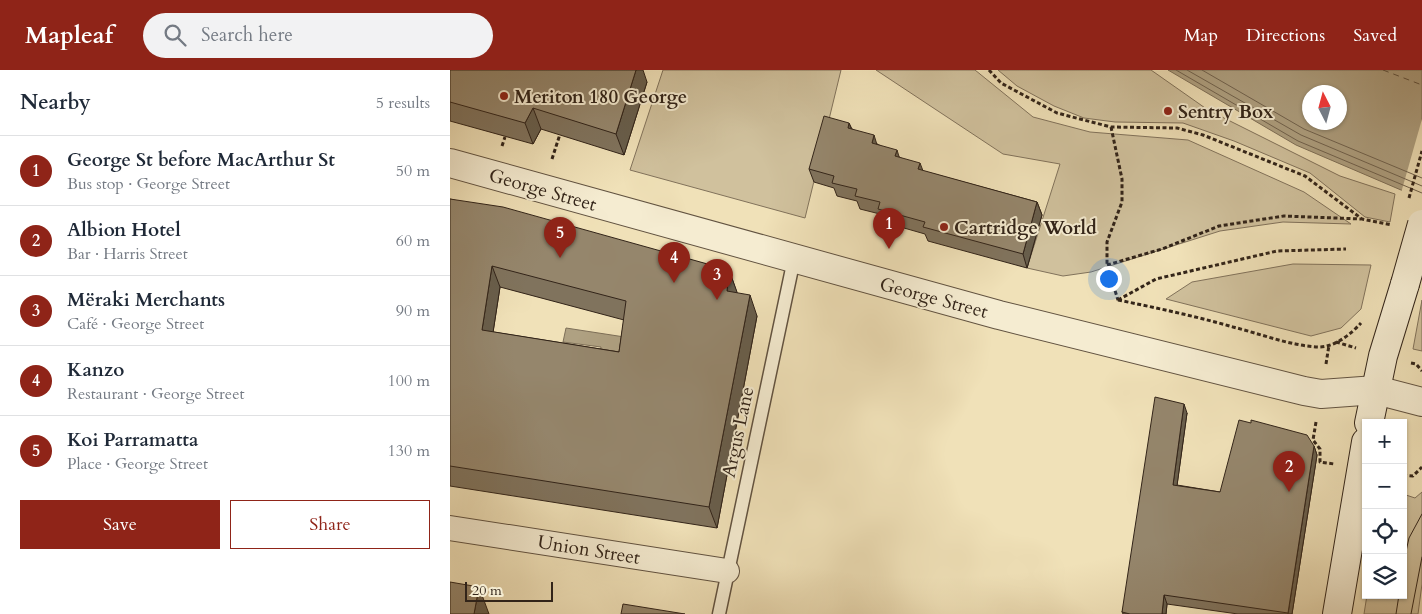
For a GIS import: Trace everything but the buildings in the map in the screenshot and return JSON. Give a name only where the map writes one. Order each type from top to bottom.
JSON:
[{"type":"street","name":"George Street","points":[[450,163],[999,315],[1304,391],[1321,394],[1376,390],[1422,402]]},
{"type":"street","points":[[1370,419],[1376,390],[1422,224]]},
{"type":"street","points":[[1337,614],[1362,464]]},
{"type":"street","name":"Union Street","points":[[450,528],[727,570]]},
{"type":"lane","name":"Argus Lane","points":[[719,614],[794,259]]},
{"type":"path","points":[[989,70],[1001,82],[1057,113],[1111,127],[1177,128],[1203,135],[1305,176],[1362,219]]},
{"type":"path","points":[[552,159],[564,122]]},
{"type":"path","points":[[1111,127],[1122,179],[1122,202],[1107,242],[1107,265],[1118,300]]},
{"type":"path","points":[[502,146],[505,137]]},
{"type":"path","points":[[1107,265],[1162,248],[1219,226],[1284,216],[1362,219],[1392,225]]},
{"type":"path","points":[[1118,300],[1156,279],[1277,251],[1346,249]]},
{"type":"path","points":[[1118,300],[1179,312],[1293,343],[1320,347],[1329,345],[1352,333],[1365,319]]},
{"type":"path","points":[[1416,364],[1422,370]]},
{"type":"path","points":[[1313,440],[1320,449],[1320,462]]},
{"type":"path","points":[[1407,475],[1414,476],[1422,467]]},
{"type":"shaded area","points":[[663,70],[841,70],[805,218],[630,170]]},
{"type":"shaded area","points":[[876,70],[975,70],[1033,117],[1090,132],[1188,140],[1304,192],[1351,224],[1283,222],[1220,231],[1091,272],[1063,276],[1027,268],[1060,164],[1003,154]]},
{"type":"shaded area","points":[[998,70],[1151,70],[1208,110],[1340,176],[1395,194],[1390,222],[1365,217],[1310,173],[1234,141],[1183,123],[1115,122],[1084,118],[1054,106],[1017,86]]},
{"type":"shaded area","points":[[1293,264],[1371,265],[1361,309],[1341,328],[1311,336],[1166,299],[1192,282]]},
{"type":"shaded area","points":[[1422,300],[1422,351],[1413,349]]},
{"type":"shaded area","points":[[1422,492],[1422,584],[1418,614],[1364,614],[1366,599],[1407,599],[1407,495],[1415,498]]},
{"type":"water","points":[[1168,70],[1422,70],[1422,199],[1296,145]]},
{"type":"water","points":[[566,328],[631,338],[622,385],[596,380],[601,347],[563,342]]},
{"type":"pier","points":[[1422,119],[1422,201],[1401,193]]},
{"type":"ferry route","points":[[1383,70],[1422,85]]},
{"type":"tram line","points":[[1405,554],[1409,538],[1422,514]]},
{"type":"tram line","points":[[1411,614],[1422,557]]},
{"type":"tram line","points":[[1396,614],[1398,599]]},
{"type":"place","name":"Meriton 180 George","points":[[504,96]]},
{"type":"place","name":"Sentry Box","points":[[1168,111]]},
{"type":"place","name":"Cartridge World","points":[[944,227]]},
{"type":"place","name":"George St before MacArthur St","points":[[889,249]]},
{"type":"place","name":"Koi Parramatta","points":[[560,258]]},
{"type":"place","name":"Kanzo","points":[[674,283]]},
{"type":"place","name":"Mëraki Merchants","points":[[717,300]]},
{"type":"place","name":"Albion Hotel","points":[[1289,492]]}]
